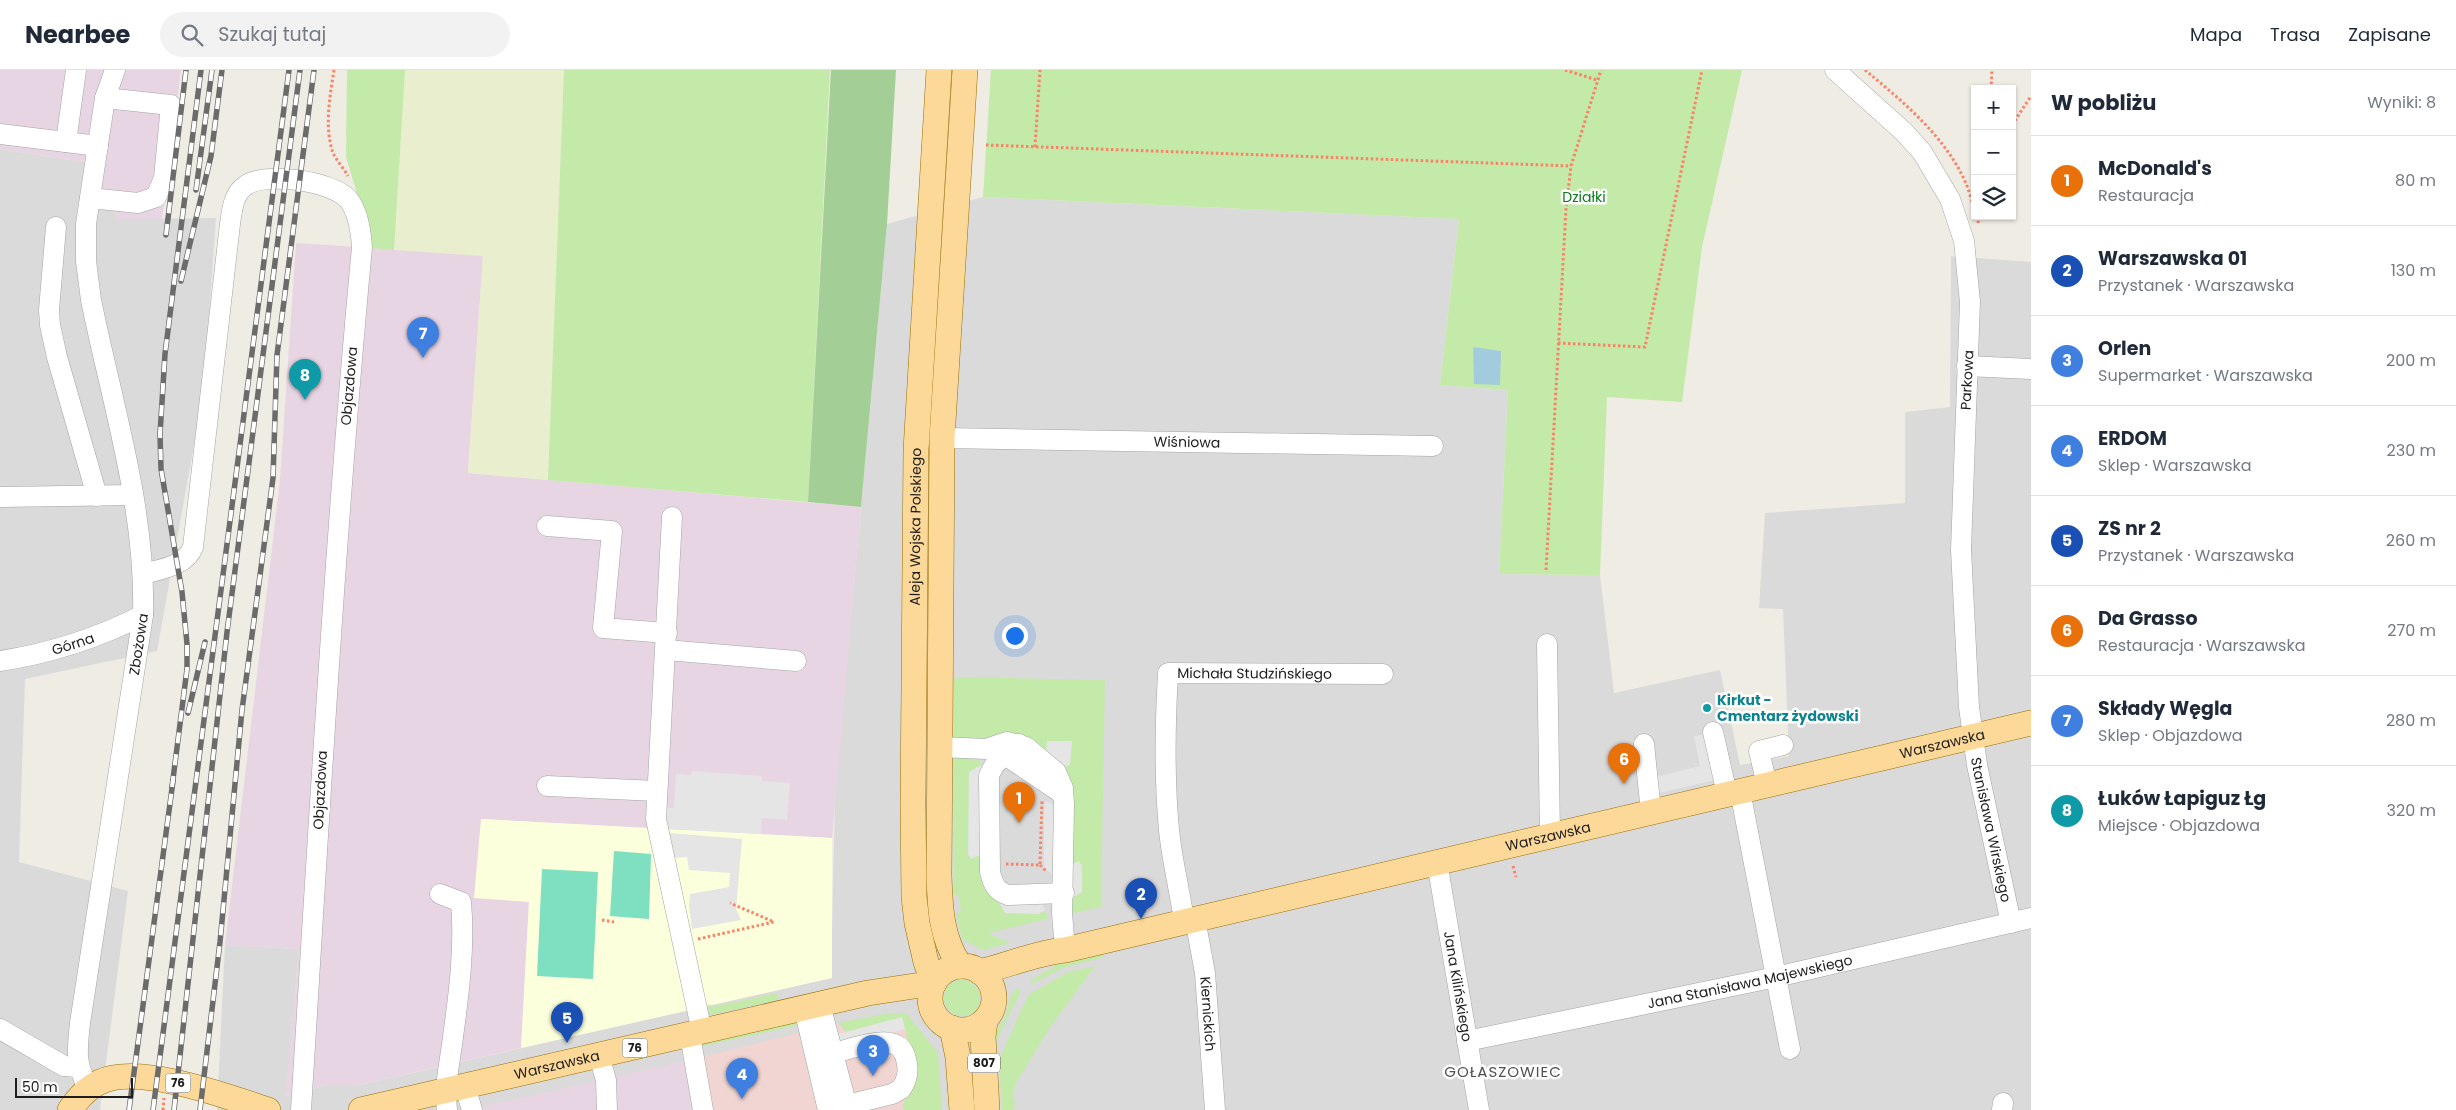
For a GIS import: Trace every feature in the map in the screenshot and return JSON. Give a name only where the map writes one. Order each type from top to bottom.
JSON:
[{"type":"main road","name":"Aleja Wojska Polskiego","points":[[934,982],[924,955],[914,898],[913,804],[916,434],[939,70]]},
{"type":"main road","name":"Aleja Wojska Polskiego","points":[[965,70],[942,438],[939,747],[940,903],[947,944],[970,969]]},
{"type":"main road","name":"Warszawska","points":[[970,969],[1015,963],[1040,953],[1065,950],[2031,723]]},
{"type":"main road","name":"Warszawska","points":[[994,995],[1065,950]]},
{"type":"main road","name":"76","points":[[934,982],[945,971],[970,969]]},
{"type":"main road","points":[[934,982],[930,995],[932,1007],[938,1018],[952,1028],[972,1028],[984,1020],[992,1008],[994,995],[990,984],[970,969]]},
{"type":"main road","name":"Warszawska","points":[[361,1110],[452,1096],[599,1056],[822,1004],[934,982]]},
{"type":"main road","name":"Warszawska","points":[[822,1004],[887,999],[932,1007]]},
{"type":"main road","name":"807","points":[[984,1020],[983,1037],[987,1110]]},
{"type":"main road","name":"807","points":[[952,1028],[958,1057],[962,1110]]},
{"type":"main road","name":"76","points":[[70,1110],[83,1078],[135,1077],[211,1090],[268,1110]]},
{"type":"street","points":[[66,142],[76,70]]},
{"type":"street","name":"Parkowa","points":[[1835,70],[1913,142],[1931,164],[1950,199],[1961,229],[1968,266],[1970,302],[1961,550],[1972,737]]},
{"type":"street","name":"Zbożowa","points":[[83,1078],[77,1050],[80,1023],[143,615],[141,541],[91,300],[86,261],[86,224],[105,98],[115,71]]},
{"type":"street","points":[[90,198],[138,203],[148,201],[160,190],[164,178],[171,105],[105,98]]},
{"type":"street","points":[[0,134],[98,146]]},
{"type":"street","points":[[143,574],[177,564],[186,558],[193,547],[230,224],[233,206],[240,190],[255,181],[275,178],[326,187],[348,199]]},
{"type":"street","name":"Objazdowa","points":[[301,1110],[327,669],[342,464],[362,247],[356,215],[348,199]]},
{"type":"street","points":[[56,227],[49,310],[50,325],[57,357],[98,496]]},
{"type":"street","points":[[1967,366],[2031,369]]},
{"type":"street","name":"Wiśniowa","points":[[942,438],[1433,446]]},
{"type":"street","points":[[0,497],[132,495]]},
{"type":"street","points":[[672,517],[667,642],[656,819],[684,942],[696,1034],[703,1110]]},
{"type":"street","points":[[547,526],[612,531],[603,628],[667,642],[796,661]]},
{"type":"street","name":"Górna","points":[[0,661],[54,651],[110,631],[143,615]]},
{"type":"street","points":[[1547,644],[1550,836]]},
{"type":"street","name":"Michała Studzińskiego","points":[[1190,920],[1169,833],[1164,736],[1168,672],[1383,674]]},
{"type":"street","points":[[1713,732],[1733,793],[1776,977],[1790,1050]]},
{"type":"street","name":"Stanisława Wirskiego","points":[[1972,737],[2011,923]]},
{"type":"street","points":[[1644,744],[1651,812]]},
{"type":"street","points":[[1767,785],[1759,751],[1783,745]]},
{"type":"street","points":[[939,747],[1000,754],[1063,794],[1064,893],[1062,912],[1065,950]]},
{"type":"street","points":[[1000,754],[989,776],[990,872],[994,886],[1008,895],[1064,893]]},
{"type":"street","points":[[548,786],[657,791]]},
{"type":"street","name":"Jana Kilińskiego","points":[[1437,862],[1479,1110]]},
{"type":"street","points":[[440,894],[461,902],[463,924],[453,1037],[452,1096]]},
{"type":"street","name":"Jana Stanisława Majewskiego","points":[[1467,1041],[1776,977],[2031,918]]},
{"type":"street","name":"Kiernickich","points":[[1190,920],[1205,973],[1215,1110]]},
{"type":"street","points":[[822,1004],[833,1053],[865,1105]]},
{"type":"street","points":[[822,1004],[865,1105]]},
{"type":"street","points":[[0,1029],[83,1078]]},
{"type":"street","points":[[833,1053],[886,1042],[898,1044],[905,1053],[908,1068],[907,1076],[901,1089],[865,1105]]},
{"type":"street","points":[[599,1056],[606,1080],[607,1110]]},
{"type":"street","points":[[422,1110],[452,1096]]},
{"type":"street","points":[[452,1096],[472,1110]]},
{"type":"path","points":[[334,70],[329,106],[328,136],[334,155],[353,186],[348,199]]},
{"type":"path","points":[[1035,147],[1040,70]]},
{"type":"path","points":[[1564,70],[1597,80]]},
{"type":"path","points":[[1546,570],[1566,209],[1571,166],[1601,70]]},
{"type":"path","points":[[1558,343],[1646,347],[1702,70]]},
{"type":"path","points":[[1991,85],[1992,70]]},
{"type":"path","points":[[2016,119],[2031,96]]},
{"type":"path","points":[[986,145],[1571,166]]},
{"type":"path","points":[[1042,794],[1040,865],[1043,870],[1050,874]]},
{"type":"path","points":[[1001,864],[1040,865]]},
{"type":"path","points":[[1513,866],[1516,877]]},
{"type":"path","points":[[684,942],[774,922],[730,902]]},
{"type":"path","points":[[602,920],[614,922]]},
{"type":"shaded area","points":[[0,70],[181,70],[162,219],[117,219],[103,186],[103,165],[0,149]]},
{"type":"shaded area","points":[[405,70],[564,70],[548,480],[468,473],[483,256],[394,250]]},
{"type":"shaded area","points":[[0,149],[103,165],[117,219],[216,218],[204,389],[157,651],[25,679],[19,862],[128,891],[100,1110],[0,1110]]},
{"type":"shaded area","points":[[983,197],[1459,219],[1440,385],[1508,390],[1499,574],[1600,575],[1614,693],[1720,670],[1740,765],[1789,756],[1783,609],[1759,608],[1765,513],[1905,503],[1905,412],[1950,407],[1951,256],[2031,262],[2031,1110],[217,1110],[225,945],[299,949],[286,1096],[323,1086],[355,1086],[831,978],[835,792],[887,224]]},
{"type":"shaded area","points":[[296,243],[483,255],[468,473],[861,507],[832,838],[481,819],[529,902],[521,1048],[355,1086],[323,1086],[285,1096],[299,949],[225,945],[280,480]]},
{"type":"shaded area","points":[[1714,733],[1724,778],[1659,793],[1656,777],[1700,766],[1694,736]]},
{"type":"shaded area","points":[[1047,741],[1072,741],[1070,765],[1063,766],[1046,754]]},
{"type":"shaded area","points":[[981,765],[980,855],[971,859],[968,854],[969,772]]},
{"type":"shaded area","points":[[691,771],[762,776],[762,781],[790,783],[787,820],[762,818],[761,834],[668,829],[664,808],[674,808],[676,774],[691,775]]},
{"type":"shaded area","points":[[1046,801],[1055,805],[1055,876],[1044,868],[1044,805]]},
{"type":"shaded area","points":[[481,819],[832,838],[832,978],[521,1048],[529,902],[474,898]]},
{"type":"shaded area","points":[[669,833],[742,839],[736,909],[741,920],[692,929],[689,906],[690,894],[729,887],[730,873],[689,870],[687,857],[672,858]]},
{"type":"shaded area","points":[[1079,861],[1082,866],[1082,892],[1070,899],[1069,866]]},
{"type":"shaded area","points":[[997,899],[1041,902],[1045,910],[1039,914],[1005,913]]},
{"type":"shaded area","points":[[902,1017],[916,1072],[903,1105],[904,1110],[693,1110],[685,1061],[838,1023],[839,1026]]},
{"type":"shaded area","points":[[902,1017],[905,1029],[841,1046],[838,1034]]},
{"type":"shaded area","points":[[685,1061],[693,1110],[478,1110],[481,1107]]},
{"type":"green space","points":[[347,70],[405,70],[394,250],[371,248],[366,223],[346,157]]},
{"type":"green space","points":[[564,70],[830,70],[808,502],[548,480]]},
{"type":"green space","points":[[831,70],[896,70],[887,224],[861,507],[808,502]]},
{"type":"green space","name":"Działki","points":[[991,70],[1742,70],[1702,247],[1682,402],[1607,397],[1600,575],[1499,574],[1508,390],[1440,385],[1459,219],[983,197]]},
{"type":"green space","points":[[962,677],[1105,680],[1101,907],[1069,914],[1069,866],[1046,754],[990,741],[954,739],[954,679]]},
{"type":"green space","points":[[957,757],[978,757],[981,765],[969,772],[981,858],[982,882],[985,890],[991,896],[1039,914],[1045,910],[1048,919],[988,933],[1010,943],[983,950],[962,939],[956,914],[961,912],[959,897],[954,893],[954,759]]},
{"type":"green space","points":[[614,851],[651,854],[649,919],[610,916]]},
{"type":"green space","points":[[542,869],[598,872],[593,979],[537,976]]},
{"type":"green space","points":[[1104,953],[1102,958],[1065,967],[1033,983],[1029,981],[1060,963]]},
{"type":"green space","points":[[1095,966],[1051,1026],[1016,1083],[1013,1094],[1015,1104],[1013,1110],[1002,1110],[999,1060],[1028,995],[1068,972]]},
{"type":"green space","points":[[962,980],[969,981],[975,985],[979,991],[979,1005],[975,1011],[969,1015],[962,1016],[955,1015],[949,1011],[945,1005],[944,998],[945,991],[949,985],[955,981]]},
{"type":"green space","points":[[1019,987],[1020,993],[993,1048],[995,1032],[1004,1020],[1011,995]]},
{"type":"green space","points":[[778,993],[778,1000],[710,1015],[708,1004],[712,1007]]},
{"type":"green space","points":[[889,1013],[907,1014],[938,1053],[942,1110],[904,1110],[903,1105],[916,1072],[902,1018],[846,1032],[838,1023]]},
{"type":"green space","points":[[802,1019],[803,1024],[703,1046],[702,1042]]},
{"type":"water","points":[[1473,347],[1501,351],[1500,385],[1474,384]]},
{"type":"railway","points":[[166,235],[186,70]]},
{"type":"railway","points":[[172,787],[187,669],[187,644],[182,592],[161,469],[160,434],[165,354],[201,70]]},
{"type":"railway","points":[[196,190],[212,70]]},
{"type":"railway","points":[[181,281],[211,156],[222,70]]},
{"type":"railway","points":[[153,1110],[289,70]]},
{"type":"railway","points":[[174,1110],[227,632],[300,70]]},
{"type":"railway","points":[[200,1110],[220,942],[242,710],[273,478],[277,355],[314,70]]},
{"type":"railway","points":[[188,713],[205,642]]},
{"type":"railway","points":[[129,1110],[173,781]]},
{"type":"place","name":"Składy Węgla","points":[[423,358]]},
{"type":"place","name":"Łuków Łapiguz Łg","points":[[305,400]]},
{"type":"place","name":"Kirkut - Cmentarz żydowski","points":[[1707,708]]},
{"type":"place","name":"Da Grasso","points":[[1624,784]]},
{"type":"place","name":"McDonald's","points":[[1019,823]]},
{"type":"place","name":"Warszawska 01","points":[[1141,919]]},
{"type":"place","name":"ZS nr 2","points":[[567,1043]]},
{"type":"place","name":"Orlen","points":[[873,1076]]},
{"type":"place","name":"ERDOM","points":[[742,1099]]},
{"type":"district","name":"GOŁASZOWIEC","points":[[1503,1072]]}]
